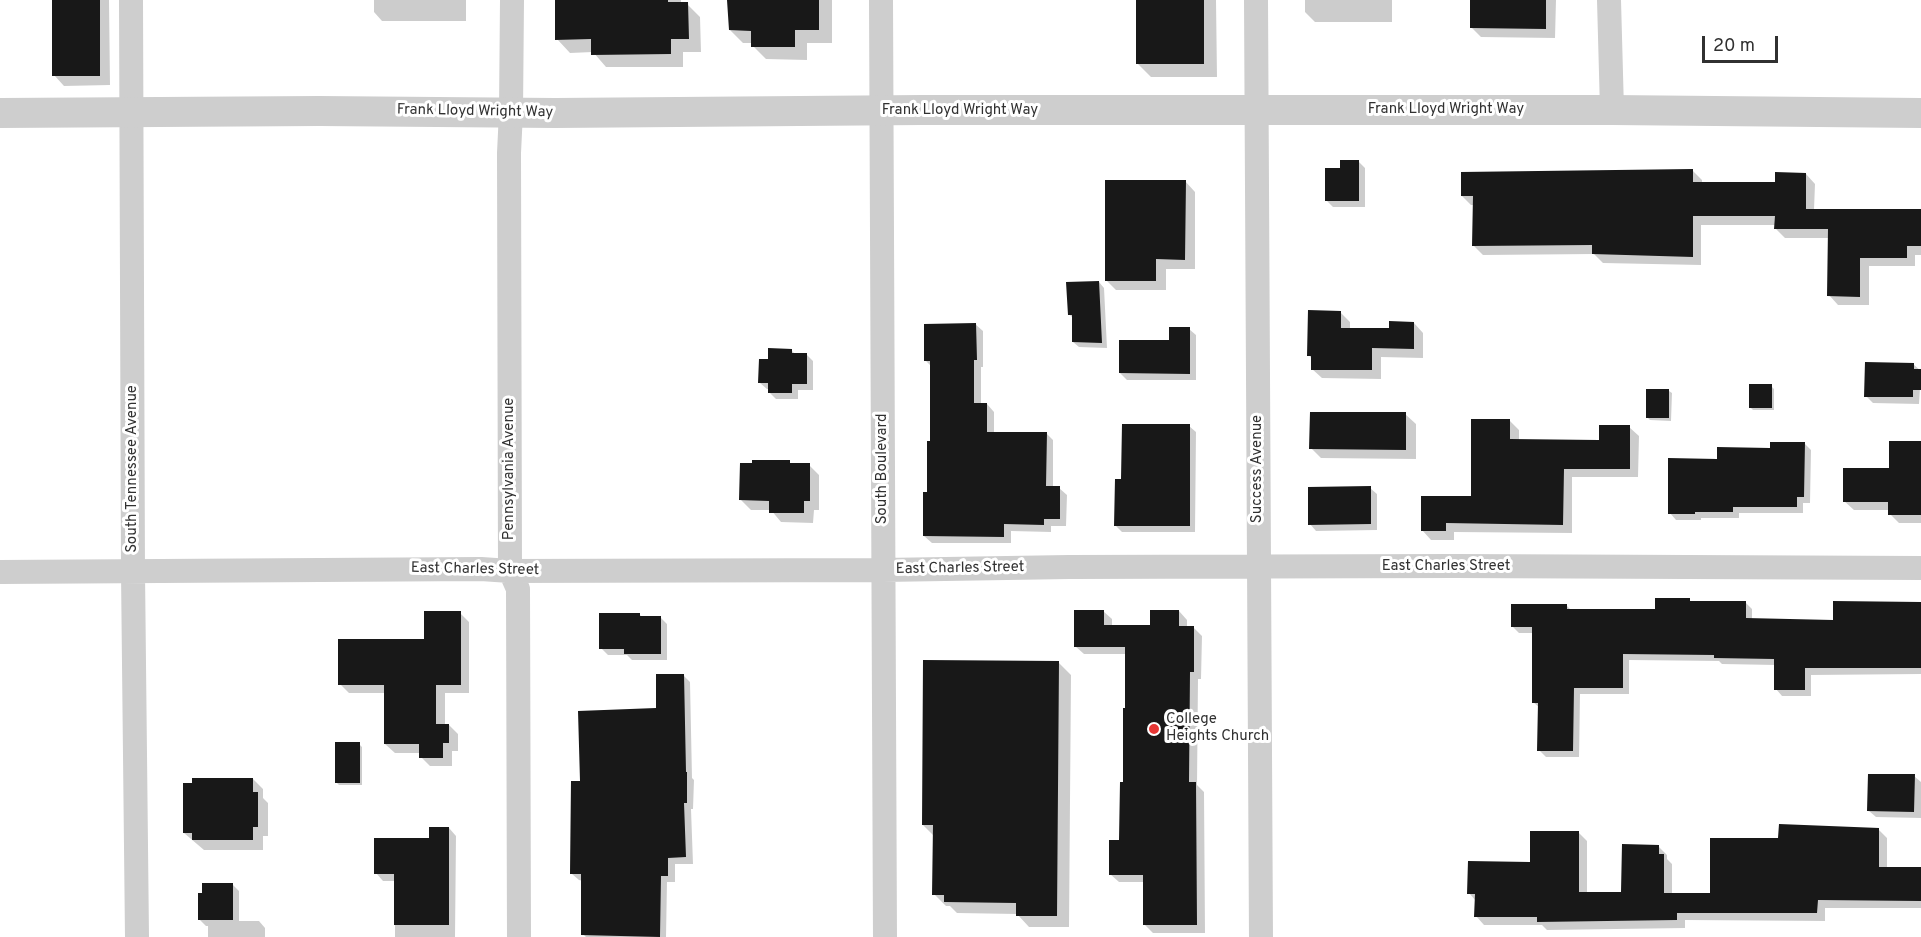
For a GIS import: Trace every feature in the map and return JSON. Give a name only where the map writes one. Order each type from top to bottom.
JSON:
[{"type":"street","name":"South Tennessee Avenue","points":[[131,0],[137,937]]},
{"type":"street","name":"Pennsylvania Avenue","points":[[512,0],[509,153],[510,571],[518,589],[519,937]]},
{"type":"street","name":"South Boulevard","points":[[881,0],[885,937]]},
{"type":"street","name":"Success Avenue","points":[[1256,0],[1261,937]]},
{"type":"street","points":[[1609,0],[1612,110]]},
{"type":"street","name":"Frank Lloyd Wright Way","points":[[0,112],[511,112],[555,114],[1612,110],[1921,113]]},
{"type":"street","name":"East Charles Street","points":[[0,572],[481,569],[510,571],[883,570],[1069,567],[1921,568]]},
{"type":"building","points":[[52,0],[100,0],[100,76],[52,76]]},
{"type":"building","points":[[555,0],[688,2],[689,39],[671,39],[671,54],[591,55],[591,39],[555,40]]},
{"type":"building","points":[[727,0],[819,0],[819,30],[795,30],[795,47],[751,47],[751,31],[729,30]]},
{"type":"building","points":[[1136,0],[1204,0],[1204,64],[1136,64]]},
{"type":"building","points":[[1470,0],[1546,0],[1546,29],[1470,28]]},
{"type":"building","points":[[1340,160],[1359,160],[1359,201],[1325,201],[1325,168],[1340,168]]},
{"type":"building","points":[[1693,169],[1693,182],[1775,182],[1775,172],[1806,173],[1806,209],[1921,209],[1921,246],[1907,246],[1907,258],[1860,258],[1860,297],[1827,296],[1828,229],[1774,229],[1775,216],[1693,216],[1693,257],[1592,254],[1592,245],[1472,246],[1473,196],[1461,196],[1461,172]]},
{"type":"building","points":[[1105,180],[1186,180],[1185,260],[1156,259],[1156,281],[1105,281]]},
{"type":"building","points":[[1099,281],[1102,343],[1072,342],[1072,315],[1068,315],[1066,282]]},
{"type":"building","points":[[1308,310],[1341,311],[1341,328],[1389,328],[1389,321],[1414,322],[1414,349],[1372,348],[1372,370],[1311,370],[1311,356],[1307,356]]},
{"type":"building","points":[[976,323],[977,360],[974,360],[974,403],[987,403],[987,432],[1047,432],[1046,486],[1060,486],[1060,519],[1044,519],[1044,525],[1004,524],[1004,537],[923,536],[923,492],[927,492],[927,441],[930,441],[930,361],[924,361],[924,324]]},
{"type":"building","points":[[1169,327],[1190,327],[1190,374],[1119,373],[1119,340],[1169,340]]},
{"type":"building","points":[[768,348],[792,349],[792,353],[807,353],[807,384],[792,384],[792,393],[768,393],[768,383],[758,383],[759,359],[768,359]]},
{"type":"building","points":[[1865,362],[1914,363],[1914,369],[1921,369],[1921,390],[1913,390],[1913,397],[1864,397]]},
{"type":"building","points":[[1749,384],[1772,384],[1772,408],[1749,408]]},
{"type":"building","points":[[1646,389],[1669,389],[1669,418],[1646,418]]},
{"type":"building","points":[[1310,412],[1406,412],[1406,450],[1309,449]]},
{"type":"building","points":[[1471,419],[1510,419],[1510,439],[1599,440],[1599,425],[1630,425],[1630,469],[1564,469],[1563,525],[1446,523],[1446,531],[1421,531],[1421,496],[1471,496]]},
{"type":"building","points":[[1122,424],[1190,424],[1190,526],[1114,526],[1115,479],[1121,479]]},
{"type":"building","points":[[1889,441],[1921,441],[1921,515],[1888,515],[1888,502],[1843,502],[1843,468],[1889,468]]},
{"type":"building","points":[[1770,442],[1805,442],[1804,497],[1797,497],[1797,507],[1733,507],[1733,512],[1668,514],[1668,458],[1717,459],[1717,447],[1770,448]]},
{"type":"building","points":[[752,460],[790,460],[790,463],[810,463],[810,501],[804,501],[804,513],[769,513],[769,501],[739,500],[740,463],[752,463]]},
{"type":"building","points":[[1371,486],[1371,524],[1308,525],[1308,487]]},
{"type":"building","points":[[1655,598],[1690,598],[1690,601],[1746,601],[1746,618],[1833,620],[1833,601],[1921,602],[1921,668],[1805,668],[1805,690],[1774,690],[1774,659],[1714,658],[1714,655],[1623,654],[1623,688],[1574,688],[1573,751],[1537,751],[1538,703],[1532,703],[1532,627],[1511,627],[1511,604],[1567,604],[1567,609],[1655,609]]},
{"type":"building","points":[[1074,610],[1104,610],[1104,625],[1150,625],[1150,610],[1179,610],[1179,626],[1194,626],[1194,672],[1190,672],[1189,782],[1196,782],[1197,925],[1143,925],[1143,875],[1109,875],[1109,840],[1119,840],[1120,782],[1123,782],[1125,647],[1074,647]]},
{"type":"building","points":[[424,611],[461,611],[461,685],[436,685],[436,724],[449,724],[449,743],[443,743],[443,758],[419,758],[419,744],[384,744],[384,685],[338,685],[338,639],[424,639]]},
{"type":"building","points":[[599,613],[640,613],[640,616],[661,616],[661,654],[624,654],[624,649],[599,649]]},
{"type":"building","points":[[923,660],[1059,661],[1057,916],[1016,916],[1016,903],[944,902],[944,895],[932,895],[933,825],[922,825]]},
{"type":"building","points":[[656,674],[684,674],[687,772],[687,803],[684,803],[686,857],[668,858],[668,876],[661,876],[660,937],[581,935],[581,874],[570,874],[571,781],[580,781],[578,711],[656,708]]},
{"type":"building","points":[[335,742],[360,742],[360,783],[335,783]]},
{"type":"building","points":[[1868,774],[1915,774],[1914,812],[1867,811]]},
{"type":"building","points":[[192,778],[253,778],[253,792],[258,792],[258,827],[253,827],[253,840],[192,840],[192,833],[183,833],[183,783],[192,783]]},
{"type":"building","points":[[1779,824],[1879,828],[1879,867],[1921,867],[1921,901],[1818,900],[1817,913],[1677,913],[1677,920],[1537,922],[1537,917],[1474,917],[1475,894],[1467,894],[1468,861],[1530,862],[1530,831],[1579,831],[1579,892],[1621,892],[1622,844],[1659,845],[1659,854],[1664,854],[1664,893],[1710,893],[1710,838],[1778,838]]},
{"type":"building","points":[[429,827],[449,827],[449,925],[394,925],[394,874],[374,874],[374,838],[429,838]]},
{"type":"building","points":[[202,883],[233,883],[233,920],[198,920],[198,893],[202,893]]},
{"type":"place","name":"College Heights Church","points":[[1154,729]]}]
